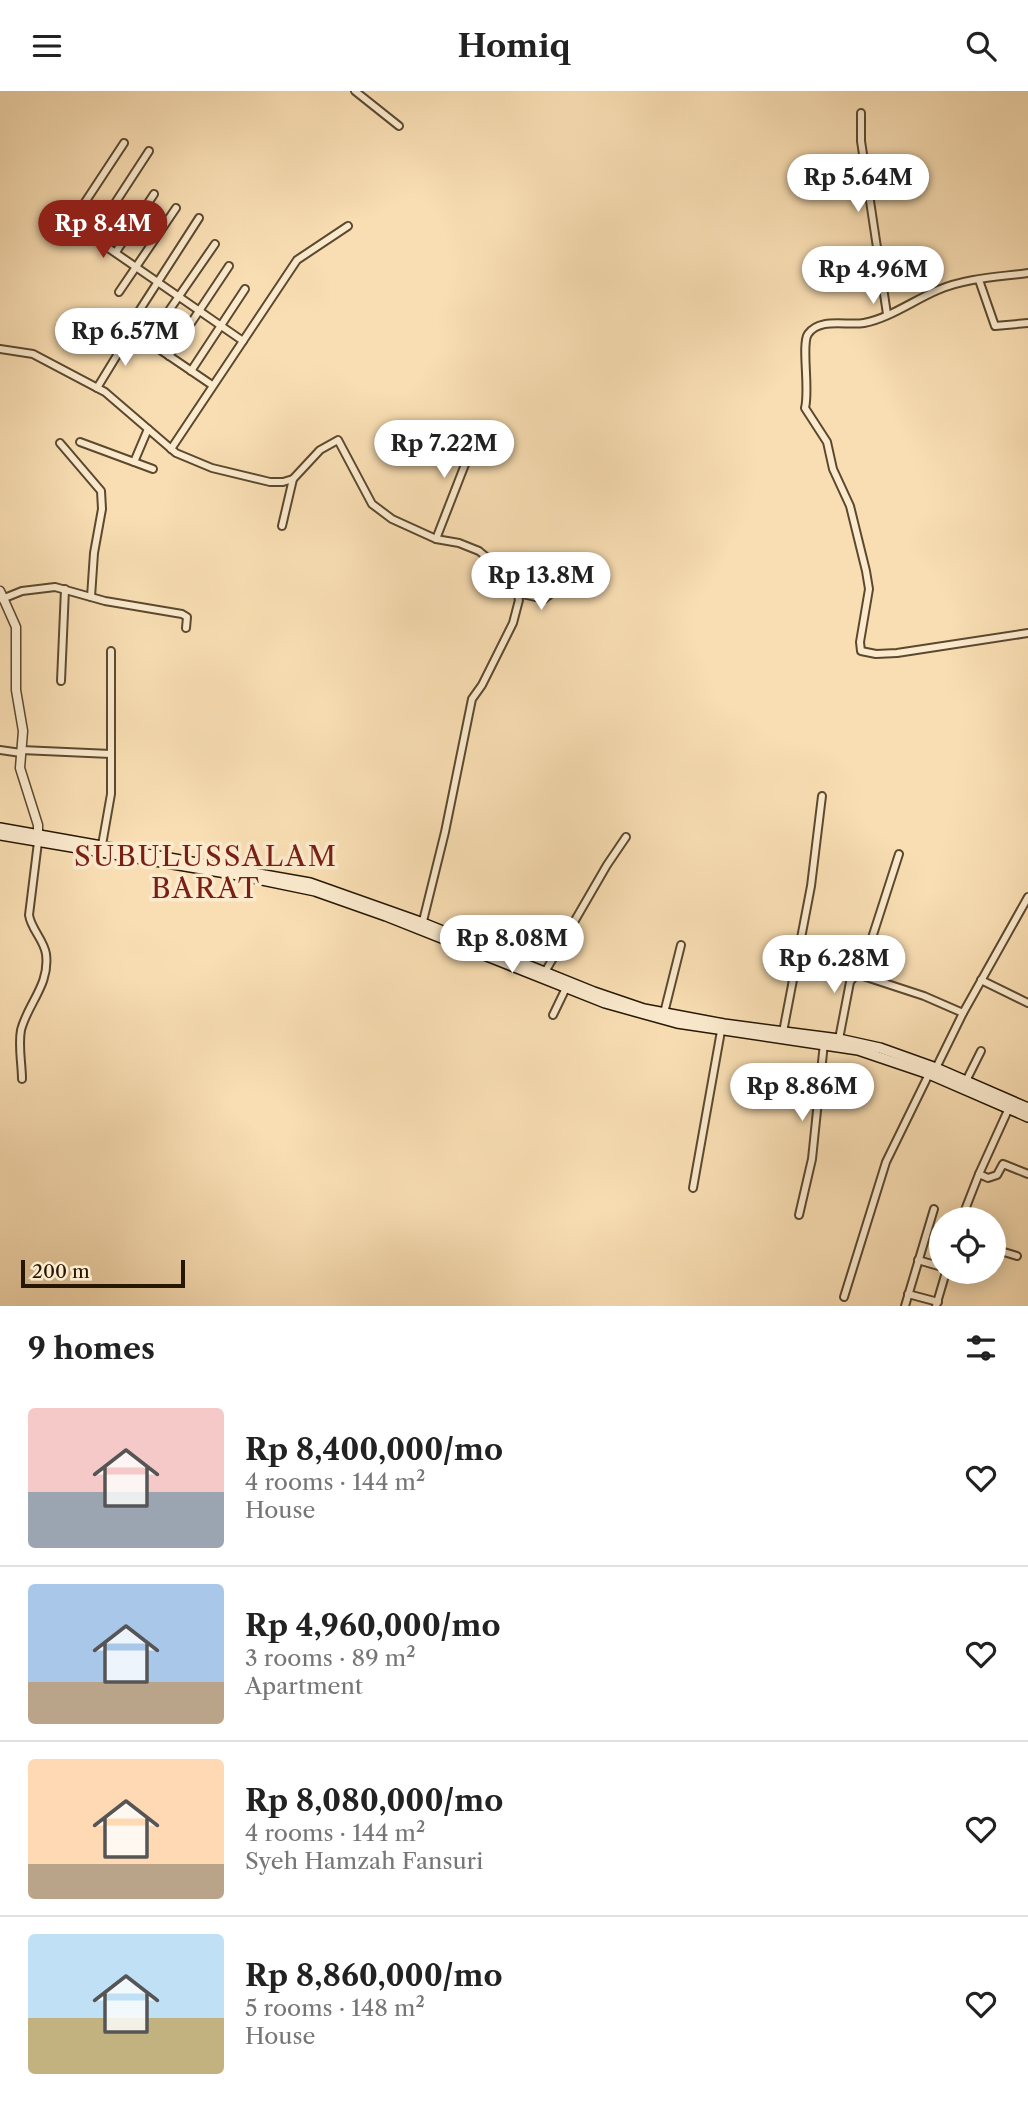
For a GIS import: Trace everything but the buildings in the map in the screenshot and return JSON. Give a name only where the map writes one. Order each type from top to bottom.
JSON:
[{"type":"main road","points":[[0,828],[38,838],[293,882]]},
{"type":"main road","points":[[0,835],[102,845],[332,890],[566,988],[642,1015],[783,1032],[824,1041],[966,1081],[1028,1108]]},
{"type":"main road","points":[[421,926],[594,992],[664,1013],[678,1020],[721,1031],[824,1041],[839,1039],[880,1048],[1028,1117]]},
{"type":"street","points":[[355,91],[398,126]]},
{"type":"street","points":[[861,113],[861,141],[887,313]]},
{"type":"street","points":[[124,143],[74,219],[75,225],[243,341]]},
{"type":"street","points":[[93,237],[149,151]]},
{"type":"street","points":[[116,252],[154,194]]},
{"type":"street","points":[[120,292],[176,208]]},
{"type":"street","points":[[132,322],[199,218]]},
{"type":"street","points":[[171,449],[297,260],[348,226]]},
{"type":"street","points":[[148,341],[215,244]]},
{"type":"street","points":[[169,356],[229,266]]},
{"type":"street","points":[[1028,272],[940,289],[863,323],[817,327],[808,334],[805,343],[808,392],[805,408],[829,447],[833,469],[850,506],[868,578],[869,589],[860,650],[866,653],[897,653],[1028,633]]},
{"type":"street","points":[[979,280],[995,326],[1028,323]]},
{"type":"street","points":[[191,371],[245,289]]},
{"type":"street","points":[[97,388],[131,334],[135,333],[212,385]]},
{"type":"street","points":[[0,349],[33,354],[97,388],[171,449],[200,465],[270,482],[293,479]]},
{"type":"street","points":[[134,462],[148,429]]},
{"type":"street","points":[[436,539],[478,431]]},
{"type":"street","points":[[282,526],[293,479],[320,450],[338,440],[372,503],[392,519],[436,539],[459,543],[479,551],[508,575],[518,593],[513,623],[472,699],[448,819],[421,926]]},
{"type":"street","points":[[80,442],[153,469]]},
{"type":"street","points":[[60,443],[101,491],[102,509],[94,552],[91,597]]},
{"type":"street","points":[[22,1079],[22,1028],[41,991],[46,969],[46,951],[33,930],[29,915],[38,825],[21,774],[23,725],[16,684],[17,634],[14,617],[2,596],[44,587],[65,589],[131,607],[182,614],[187,617],[186,628]]},
{"type":"street","points":[[61,681],[65,589]]},
{"type":"street","points":[[518,593],[544,599],[554,591]]},
{"type":"street","points":[[102,845],[111,794],[111,651]]},
{"type":"street","points":[[0,750],[111,754]]},
{"type":"street","points":[[783,1032],[811,886],[822,796]]},
{"type":"street","points":[[545,972],[626,837]]},
{"type":"street","points":[[860,975],[899,854]]},
{"type":"street","points":[[844,1297],[886,1162],[963,1013],[1026,906],[1028,897]]},
{"type":"street","points":[[664,1013],[681,945]]},
{"type":"street","points":[[839,1039],[850,982],[860,975],[924,996],[963,1013]]},
{"type":"street","points":[[981,980],[1028,1003]]},
{"type":"street","points":[[553,1015],[566,988]]},
{"type":"street","points":[[693,1188],[721,1031]]},
{"type":"street","points":[[799,1215],[812,1159],[824,1041]]},
{"type":"street","points":[[966,1081],[981,1051]]},
{"type":"street","points":[[966,1207],[1009,1108]]},
{"type":"street","points":[[979,1174],[988,1178],[997,1175],[1003,1164],[1028,1174]]},
{"type":"street","points":[[905,1306],[929,1225]]},
{"type":"street","points":[[1006,1252],[1017,1255]]},
{"type":"street","points":[[918,1260],[929,1263]]},
{"type":"street","points":[[908,1294],[937,1304],[943,1284]]},
{"type":"district","name":"SUBULUSSALAM BARAT","points":[[206,872]]}]
